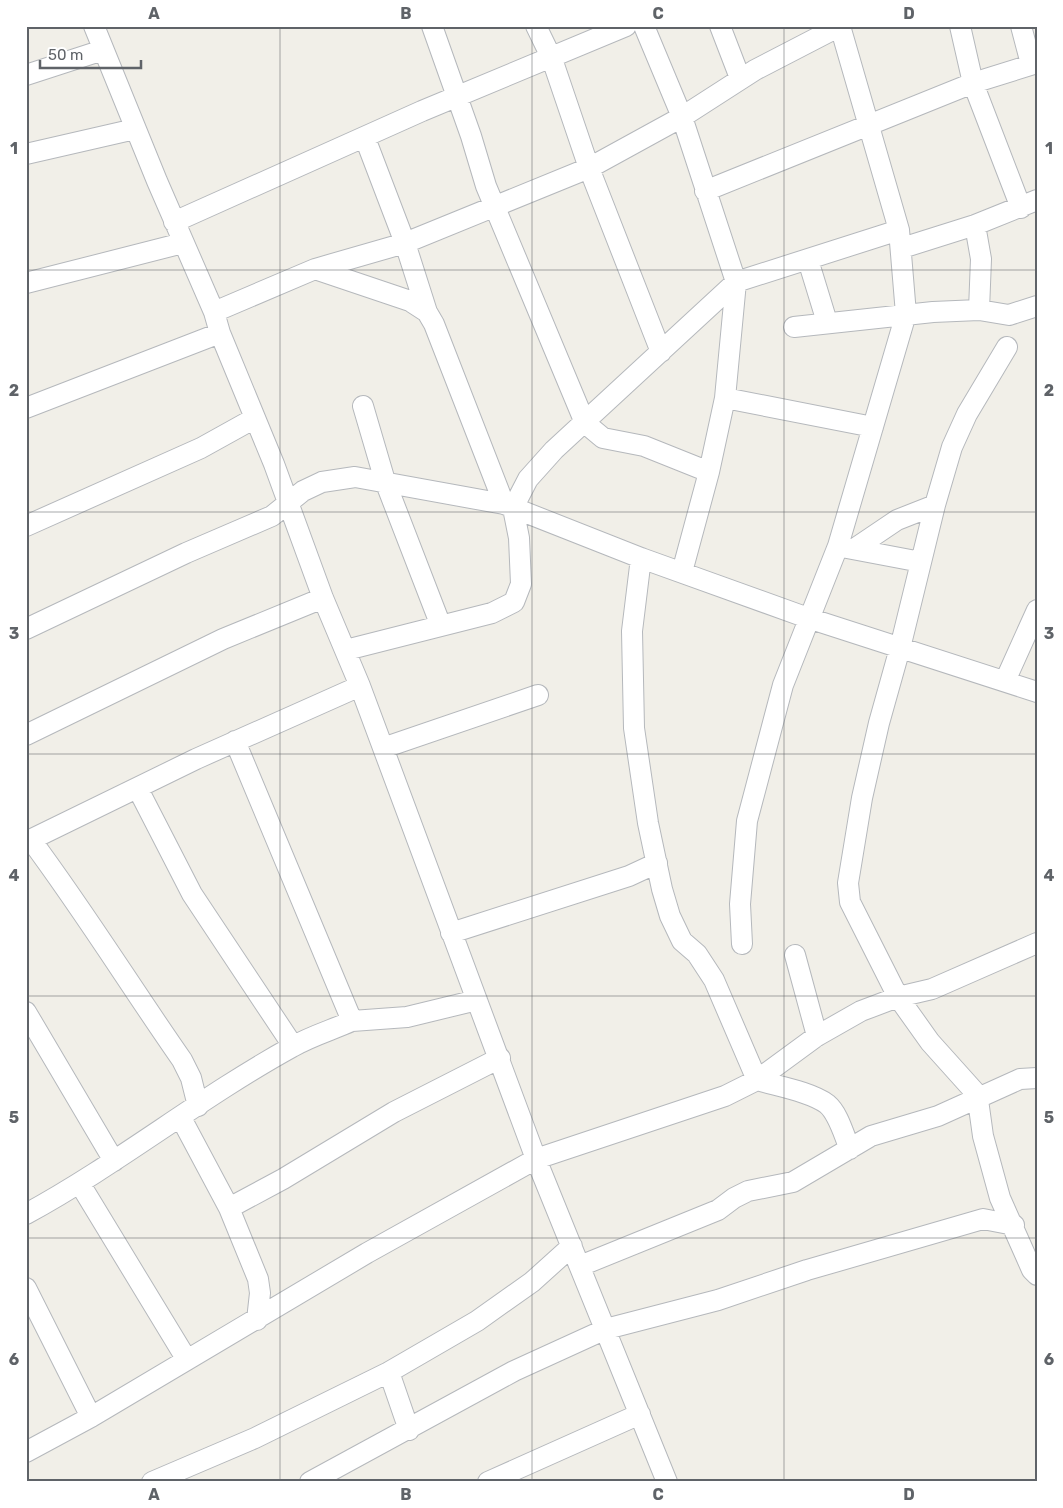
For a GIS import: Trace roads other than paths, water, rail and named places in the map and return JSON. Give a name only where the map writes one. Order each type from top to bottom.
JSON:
[{"type":"street","points":[[94,26],[174,222],[214,312],[220,333],[288,502],[323,598],[360,686],[536,1159],[667,1482]]},
{"type":"street","points":[[432,26],[493,205],[585,423],[602,438],[644,446],[709,472]]},
{"type":"street","points":[[536,26],[552,58],[588,168],[661,352]]},
{"type":"street","points":[[174,222],[237,192],[365,138],[455,96],[552,58],[626,26]]},
{"type":"street","points":[[644,26],[682,117],[736,282],[725,398],[709,472],[682,572]]},
{"type":"street","points":[[720,26],[740,78]]},
{"type":"street","points":[[214,312],[315,269],[405,243],[493,205],[588,168],[682,117],[740,78],[840,26],[870,126],[900,239],[906,314],[873,427],[846,547],[808,618],[783,685],[747,821],[740,904],[742,944]]},
{"type":"street","points":[[509,506],[536,470],[736,282],[808,260],[900,239],[976,225],[1029,204],[973,83],[960,26]]},
{"type":"street","points":[[705,191],[973,83],[1034,64],[1021,26]]},
{"type":"street","points":[[26,75],[103,50]]},
{"type":"street","points":[[26,154],[135,128]]},
{"type":"street","points":[[346,650],[492,613],[514,602],[521,584],[519,538],[509,506],[434,324],[427,312],[405,243],[365,138]]},
{"type":"street","points":[[976,225],[981,259],[979,310]]},
{"type":"street","points":[[26,283],[183,243]]},
{"type":"street","points":[[808,260],[827,322]]},
{"type":"street","points":[[315,269],[410,301],[427,312]]},
{"type":"street","points":[[794,327],[906,314],[979,310],[1009,314],[1037,306]]},
{"type":"street","points":[[26,408],[220,333]]},
{"type":"street","points":[[1007,347],[967,414],[952,447],[935,505],[900,648],[879,723],[862,798],[848,894],[856,917],[898,997],[930,1042],[971,1087],[978,1100],[983,1136],[1000,1198],[1014,1225],[1032,1270],[1037,1275]]},
{"type":"street","points":[[725,398],[873,427]]},
{"type":"street","points":[[363,406],[385,481],[441,626]]},
{"type":"street","points":[[26,526],[210,444],[255,418]]},
{"type":"street","points":[[26,629],[186,553],[253,526],[272,516],[303,491],[322,482],[355,477],[385,481],[509,506],[641,558],[808,618],[1037,692]]},
{"type":"street","points":[[846,547],[897,520],[935,505]]},
{"type":"street","points":[[846,547],[921,562]]},
{"type":"street","points":[[641,558],[632,631],[634,728],[648,823],[670,916],[682,942],[698,954],[714,980],[757,1080]]},
{"type":"street","points":[[26,735],[223,639],[323,598]]},
{"type":"street","points":[[1005,682],[1037,610]]},
{"type":"street","points":[[198,1106],[191,1078],[182,1060],[108,952],[89,920],[29,841],[235,741],[360,686]]},
{"type":"street","points":[[383,748],[538,695]]},
{"type":"street","points":[[235,741],[352,1021]]},
{"type":"street","points":[[138,789],[192,894],[293,1046]]},
{"type":"street","points":[[451,933],[629,876],[658,863]]},
{"type":"street","points":[[26,1452],[91,1417],[258,1320],[367,1253],[536,1159],[725,1096],[757,1080],[817,1036],[861,1011],[898,997],[932,990],[1037,943]]},
{"type":"street","points":[[795,955],[817,1036]]},
{"type":"street","points":[[29,1210],[80,1184],[114,1160],[293,1046],[352,1021],[407,1017],[477,1000]]},
{"type":"street","points":[[26,1012],[114,1160]]},
{"type":"street","points":[[229,1208],[394,1112],[500,1058]]},
{"type":"street","points":[[580,1266],[718,1210],[734,1198],[748,1191],[793,1182],[871,1136],[917,1124],[978,1100],[1020,1079],[1037,1078]]},
{"type":"street","points":[[757,1080],[796,1091],[827,1105],[836,1116],[850,1150]]},
{"type":"street","points":[[181,1118],[229,1208],[258,1279],[260,1293],[258,1320]]},
{"type":"street","points":[[80,1184],[187,1360]]},
{"type":"street","points":[[984,1219],[1000,1198]]},
{"type":"street","points":[[310,1482],[409,1430],[514,1371],[606,1329],[718,1300],[807,1270],[984,1219],[1014,1225]]},
{"type":"street","points":[[152,1482],[255,1438],[389,1372],[478,1321],[532,1282],[572,1246]]},
{"type":"street","points":[[26,1288],[91,1417]]},
{"type":"street","points":[[389,1372],[409,1430]]},
{"type":"street","points":[[488,1482],[640,1414]]}]
